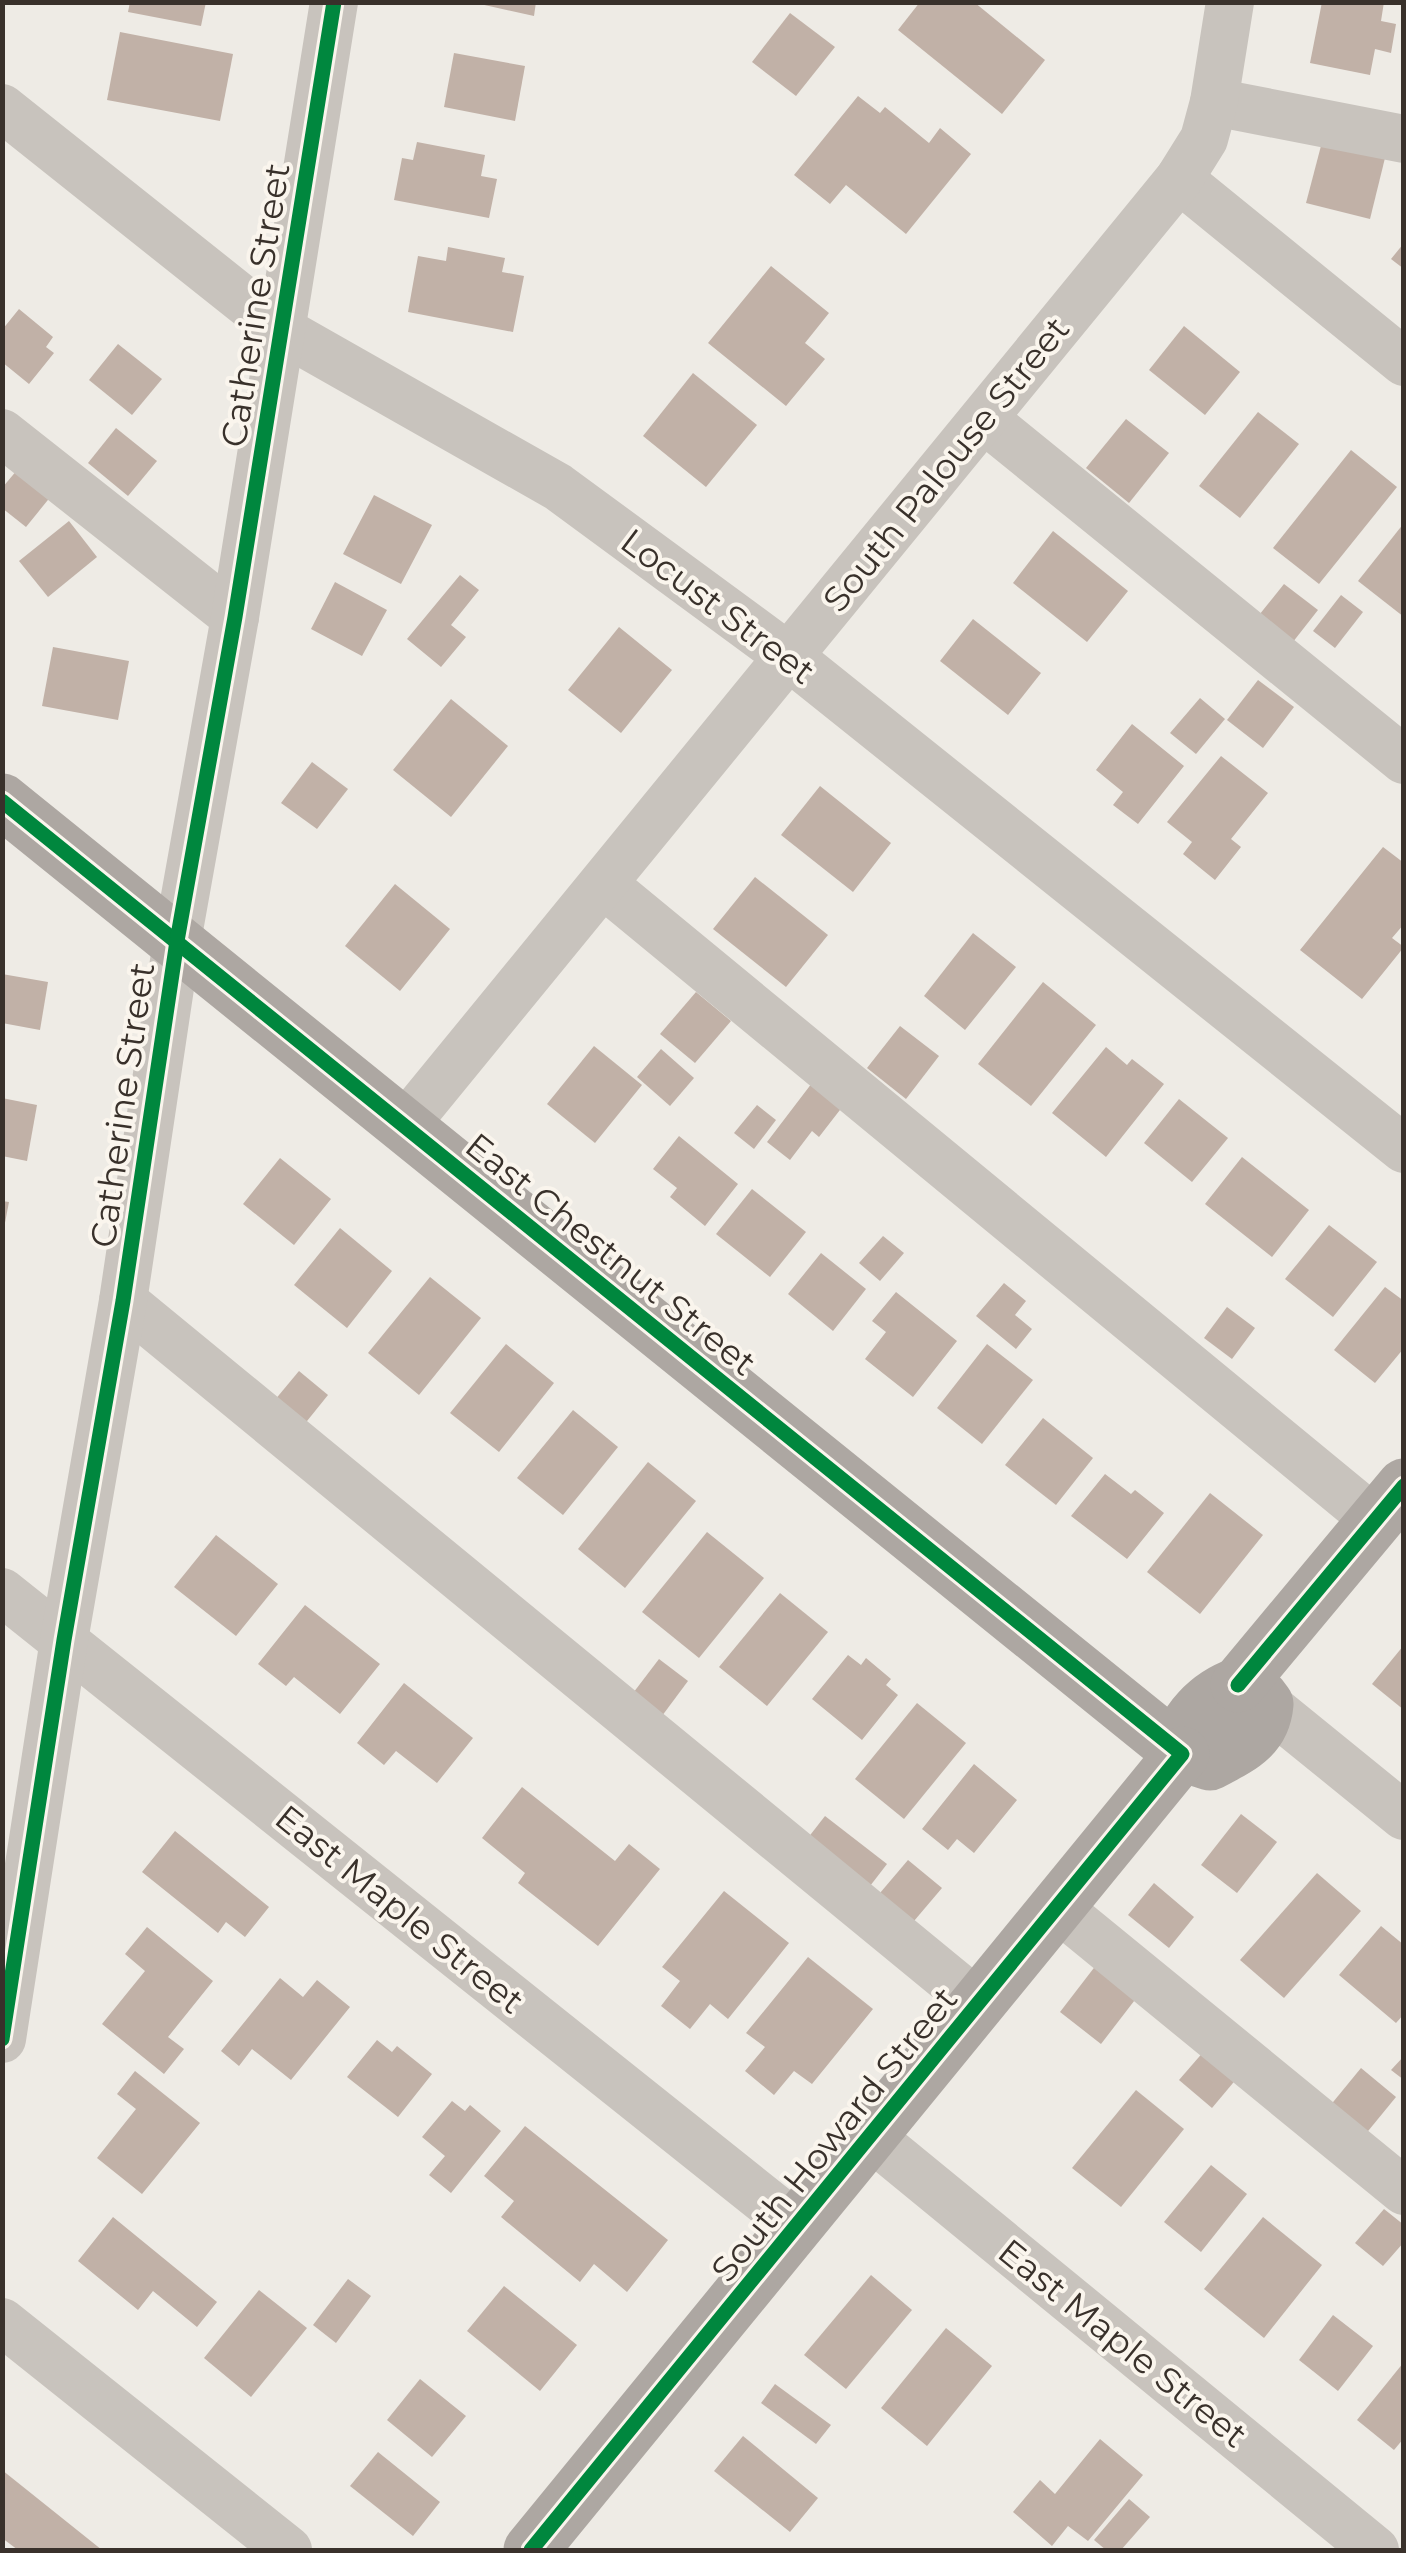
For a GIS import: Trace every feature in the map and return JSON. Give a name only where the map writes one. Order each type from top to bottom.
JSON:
[{"type":"main road","name":"East Chestnut Street","points":[[2,801],[1182,1754]]},
{"type":"main road","points":[[1182,1754],[1210,1762],[1255,1737],[1264,1719],[1255,1695],[1289,1624],[1389,1503]]},
{"type":"main road","name":"South Howard Street","points":[[531,2550],[1182,1754]]},
{"type":"street","name":"Catherine Street","points":[[2,2039],[64,1640],[123,1301],[177,941],[235,617],[334,2]]},
{"type":"street","name":"South Palouse Street","points":[[404,1125],[1180,179],[1204,139],[1230,2]]},
{"type":"street","points":[[1214,102],[1404,138]]},
{"type":"street","name":"Locust Street","points":[[2,108],[281,330],[558,486],[788,656],[1404,1149]]},
{"type":"street","points":[[1180,179],[1404,362]]},
{"type":"street","points":[[984,419],[1404,760]]},
{"type":"street","points":[[2,434],[235,617]]},
{"type":"street","points":[[603,884],[1389,1503]]},
{"type":"street","points":[[123,1301],[979,2004]]},
{"type":"street","name":"East Maple Street","points":[[2,1592],[797,2226]]},
{"type":"street","points":[[1255,1695],[1404,1816]]},
{"type":"street","points":[[1058,1908],[1404,2191]]},
{"type":"street","name":"East Maple Street","points":[[870,2136],[1376,2550]]},
{"type":"street","points":[[2,2322],[288,2550]]},
{"type":"building","points":[[130,2],[206,2],[201,26],[128,12]]},
{"type":"building","points":[[471,2],[536,2],[534,16]]},
{"type":"building","points":[[920,2],[974,2],[1045,60],[1002,114],[898,30]]},
{"type":"building","points":[[1322,2],[1384,2],[1381,21],[1396,24],[1391,53],[1375,49],[1370,75],[1310,63]]},
{"type":"building","points":[[790,13],[835,47],[796,96],[752,62]]},
{"type":"building","points":[[120,32],[233,54],[220,121],[107,100]]},
{"type":"building","points":[[454,53],[525,66],[515,121],[444,107]]},
{"type":"building","points":[[858,96],[880,113],[885,107],[929,143],[940,128],[971,154],[906,234],[846,185],[830,204],[794,175]]},
{"type":"building","points":[[417,142],[485,155],[481,176],[497,179],[489,218],[394,200],[402,158],[413,160]]},
{"type":"building","points":[[1322,142],[1385,158],[1370,219],[1306,203]]},
{"type":"building","points":[[1404,243],[1404,269],[1391,259]]},
{"type":"building","points":[[448,247],[505,258],[502,272],[524,276],[513,332],[408,312],[418,256],[446,261]]},
{"type":"building","points":[[771,266],[829,313],[805,343],[825,359],[786,406],[708,343]]},
{"type":"building","points":[[19,309],[53,337],[46,347],[54,353],[29,384],[2,362],[2,330]]},
{"type":"building","points":[[1184,326],[1240,372],[1205,415],[1149,370]]},
{"type":"building","points":[[118,344],[162,379],[132,415],[89,380]]},
{"type":"building","points":[[693,373],[757,425],[706,487],[643,436]]},
{"type":"building","points":[[1258,412],[1299,444],[1240,518],[1199,486]]},
{"type":"building","points":[[1126,419],[1169,453],[1129,503],[1086,468]]},
{"type":"building","points":[[116,428],[157,461],[128,496],[88,463]]},
{"type":"building","points":[[1351,450],[1397,487],[1319,584],[1273,548]]},
{"type":"building","points":[[23,463],[56,490],[26,527],[2,508],[2,488]]},
{"type":"building","points":[[374,495],[432,525],[401,584],[343,554]]},
{"type":"building","points":[[69,521],[97,557],[48,597],[19,561]]},
{"type":"building","points":[[1404,523],[1404,617],[1358,581]]},
{"type":"building","points":[[1053,531],[1128,591],[1087,642],[1013,583]]},
{"type":"building","points":[[460,575],[479,590],[451,625],[466,637],[441,667],[407,639]]},
{"type":"building","points":[[335,582],[387,610],[362,656],[311,629]]},
{"type":"building","points":[[1284,584],[1318,610],[1289,647],[1255,620]]},
{"type":"building","points":[[1341,595],[1363,612],[1335,648],[1313,631]]},
{"type":"building","points":[[973,619],[1041,673],[1008,715],[940,661]]},
{"type":"building","points":[[619,627],[672,670],[621,733],[568,690]]},
{"type":"building","points":[[53,647],[129,661],[118,720],[42,706]]},
{"type":"building","points":[[1258,680],[1294,707],[1263,748],[1227,720]]},
{"type":"building","points":[[1200,698],[1225,719],[1196,754],[1170,733]]},
{"type":"building","points":[[451,699],[508,746],[451,817],[393,770]]},
{"type":"building","points":[[1132,724],[1184,766],[1138,824],[1113,805],[1123,792],[1096,770]]},
{"type":"building","points":[[1221,756],[1268,793],[1231,839],[1241,847],[1215,880],[1183,854],[1192,842],[1167,822]]},
{"type":"building","points":[[312,762],[348,789],[317,829],[281,803]]},
{"type":"building","points":[[820,786],[891,843],[853,892],[781,835]]},
{"type":"building","points":[[1383,847],[1404,863],[1404,924],[1392,938],[1404,947],[1362,999],[1300,950]]},
{"type":"building","points":[[755,877],[828,935],[786,987],[713,929]]},
{"type":"building","points":[[395,884],[450,929],[400,991],[345,946]]},
{"type":"building","points":[[973,933],[1016,967],[965,1030],[924,996]]},
{"type":"building","points":[[2,974],[48,982],[40,1030],[2,1023]]},
{"type":"building","points":[[1043,982],[1096,1025],[1031,1106],[978,1064]]},
{"type":"building","points":[[696,992],[731,1021],[695,1063],[660,1034]]},
{"type":"building","points":[[900,1026],[939,1056],[906,1099],[867,1068]]},
{"type":"building","points":[[594,1046],[642,1085],[595,1143],[547,1104]]},
{"type":"building","points":[[1106,1047],[1127,1065],[1132,1059],[1164,1084],[1106,1157],[1052,1113]]},
{"type":"building","points":[[661,1049],[694,1078],[670,1106],[637,1077]]},
{"type":"building","points":[[812,1083],[843,1106],[819,1137],[812,1131],[790,1160],[767,1142]]},
{"type":"building","points":[[2,1098],[37,1105],[27,1161],[2,1156]]},
{"type":"building","points":[[1179,1099],[1228,1138],[1192,1182],[1144,1143]]},
{"type":"building","points":[[757,1105],[776,1120],[754,1149],[734,1133]]},
{"type":"building","points":[[679,1136],[738,1184],[705,1226],[670,1197],[677,1188],[653,1169]]},
{"type":"building","points":[[1242,1157],[1309,1210],[1272,1257],[1205,1204]]},
{"type":"building","points":[[280,1158],[331,1199],[294,1245],[243,1204]]},
{"type":"building","points":[[752,1189],[806,1232],[770,1277],[716,1234]]},
{"type":"building","points":[[2,1201],[9,1202],[4,1228],[2,1228]]},
{"type":"building","points":[[1329,1225],[1377,1262],[1333,1317],[1285,1279]]},
{"type":"building","points":[[340,1228],[392,1271],[347,1328],[294,1285]]},
{"type":"building","points":[[883,1236],[904,1253],[880,1281],[859,1263]]},
{"type":"building","points":[[821,1253],[866,1289],[833,1331],[788,1294]]},
{"type":"building","points":[[430,1277],[481,1318],[419,1395],[368,1353]]},
{"type":"building","points":[[1004,1283],[1026,1301],[1015,1315],[1032,1329],[1016,1349],[976,1316]]},
{"type":"building","points":[[1385,1287],[1404,1301],[1404,1348],[1375,1383],[1334,1350]]},
{"type":"building","points":[[896,1292],[957,1341],[913,1397],[865,1359],[886,1332],[872,1321]]},
{"type":"building","points":[[1227,1307],[1255,1328],[1232,1359],[1204,1338]]},
{"type":"building","points":[[506,1344],[554,1383],[499,1452],[450,1413]]},
{"type":"building","points":[[987,1344],[1033,1380],[982,1444],[937,1408]]},
{"type":"building","points":[[299,1371],[328,1395],[303,1426],[274,1401]]},
{"type":"building","points":[[573,1410],[618,1447],[563,1515],[517,1478]]},
{"type":"building","points":[[1043,1418],[1093,1458],[1056,1505],[1005,1465]]},
{"type":"building","points":[[648,1462],[696,1501],[625,1588],[578,1549]]},
{"type":"building","points":[[1105,1474],[1131,1494],[1135,1490],[1164,1513],[1127,1559],[1071,1516]]},
{"type":"building","points":[[1210,1493],[1263,1535],[1200,1614],[1147,1572]]},
{"type":"building","points":[[707,1532],[764,1578],[699,1658],[642,1612]]},
{"type":"building","points":[[216,1535],[278,1584],[236,1636],[174,1587]]},
{"type":"building","points":[[780,1593],[828,1632],[767,1706],[719,1667]]},
{"type":"building","points":[[305,1605],[380,1664],[340,1714],[294,1677],[286,1686],[258,1664]]},
{"type":"building","points":[[1404,1645],[1404,1710],[1372,1684]]},
{"type":"building","points":[[848,1655],[861,1665],[866,1658],[891,1679],[886,1685],[898,1695],[862,1740],[812,1699]]},
{"type":"building","points":[[659,1659],[688,1681],[656,1724],[627,1701]]},
{"type":"building","points":[[404,1683],[473,1738],[437,1783],[396,1751],[384,1765],[357,1743]]},
{"type":"building","points":[[917,1703],[966,1743],[904,1819],[855,1779]]},
{"type":"building","points":[[974,1764],[1017,1800],[974,1853],[957,1839],[948,1850],[922,1829]]},
{"type":"building","points":[[522,1787],[615,1861],[629,1844],[660,1869],[598,1946],[518,1883],[525,1873],[482,1838]]},
{"type":"building","points":[[1241,1814],[1277,1842],[1237,1893],[1201,1865]]},
{"type":"building","points":[[825,1816],[887,1864],[860,1899],[797,1852]]},
{"type":"building","points":[[175,1831],[269,1907],[245,1937],[226,1922],[218,1933],[142,1872]]},
{"type":"building","points":[[908,1860],[942,1888],[914,1921],[880,1893]]},
{"type":"building","points":[[1317,1873],[1361,1911],[1284,1998],[1240,1960]]},
{"type":"building","points":[[1154,1883],[1194,1917],[1169,1948],[1128,1915]]},
{"type":"building","points":[[724,1891],[789,1943],[728,2019],[710,2004],[690,2029],[661,2006],[680,1981],[662,1967]]},
{"type":"building","points":[[1381,1926],[1404,1945],[1404,2014],[1396,2023],[1339,1975]]},
{"type":"building","points":[[147,1927],[213,1981],[168,2037],[184,2049],[164,2074],[102,2024],[145,1971],[125,1954]]},
{"type":"building","points":[[808,1957],[873,2009],[812,2084],[794,2071],[774,2095],[745,2071],[765,2047],[746,2033]]},
{"type":"building","points":[[1100,1960],[1141,1992],[1101,2044],[1060,2012]]},
{"type":"building","points":[[280,1978],[303,1997],[317,1980],[350,2007],[291,2080],[252,2049],[239,2066],[221,2051]]},
{"type":"building","points":[[377,2040],[392,2052],[397,2046],[432,2074],[398,2117],[347,2077]]},
{"type":"building","points":[[1205,2050],[1238,2077],[1212,2108],[1179,2080]]},
{"type":"building","points":[[1404,2056],[1404,2080],[1391,2070]]},
{"type":"building","points":[[1361,2068],[1396,2097],[1364,2136],[1329,2107]]},
{"type":"building","points":[[135,2071],[200,2123],[142,2194],[97,2158],[136,2109],[117,2094]]},
{"type":"building","points":[[1136,2090],[1184,2129],[1121,2207],[1072,2168]]},
{"type":"building","points":[[452,2101],[465,2111],[470,2105],[501,2131],[451,2193],[429,2175],[445,2156],[422,2137]]},
{"type":"building","points":[[525,2126],[668,2240],[627,2292],[594,2264],[580,2282],[501,2217],[514,2201],[484,2176]]},
{"type":"building","points":[[1211,2165],[1247,2194],[1201,2252],[1164,2222]]},
{"type":"building","points":[[1384,2209],[1404,2225],[1404,2242],[1383,2266],[1355,2243]]},
{"type":"building","points":[[113,2217],[217,2302],[197,2327],[153,2291],[138,2310],[78,2261]]},
{"type":"building","points":[[1263,2217],[1322,2265],[1264,2338],[1204,2289]]},
{"type":"building","points":[[871,2275],[912,2310],[846,2389],[804,2355]]},
{"type":"building","points":[[348,2279],[371,2296],[336,2343],[313,2325]]},
{"type":"building","points":[[504,2286],[577,2345],[540,2391],[467,2331]]},
{"type":"building","points":[[259,2290],[307,2328],[251,2397],[204,2358]]},
{"type":"building","points":[[1333,2315],[1373,2346],[1338,2391],[1299,2360]]},
{"type":"building","points":[[946,2328],[992,2366],[927,2446],[881,2408]]},
{"type":"building","points":[[1404,2362],[1404,2438],[1394,2450],[1357,2420]]},
{"type":"building","points":[[420,2379],[466,2416],[432,2457],[387,2420]]},
{"type":"building","points":[[775,2384],[831,2425],[816,2444],[761,2403]]},
{"type":"building","points":[[743,2436],[818,2498],[790,2532],[714,2471]]},
{"type":"building","points":[[1100,2439],[1143,2475],[1088,2541],[1068,2526],[1052,2546],[1013,2512],[1040,2480],[1055,2494]]},
{"type":"building","points":[[378,2452],[440,2502],[413,2536],[350,2486]]},
{"type":"building","points":[[2,2470],[102,2550],[18,2550],[2,2538]]},
{"type":"building","points":[[1129,2499],[1150,2517],[1121,2550],[1106,2550],[1094,2540]]},
{"type":"cycle path","points":[[2,2039],[64,1640],[123,1301],[177,941],[235,617],[334,2]]},
{"type":"cycle path","points":[[2,801],[1182,1754],[531,2550]]},
{"type":"cycle path","points":[[1238,1685],[1404,1486]]}]
